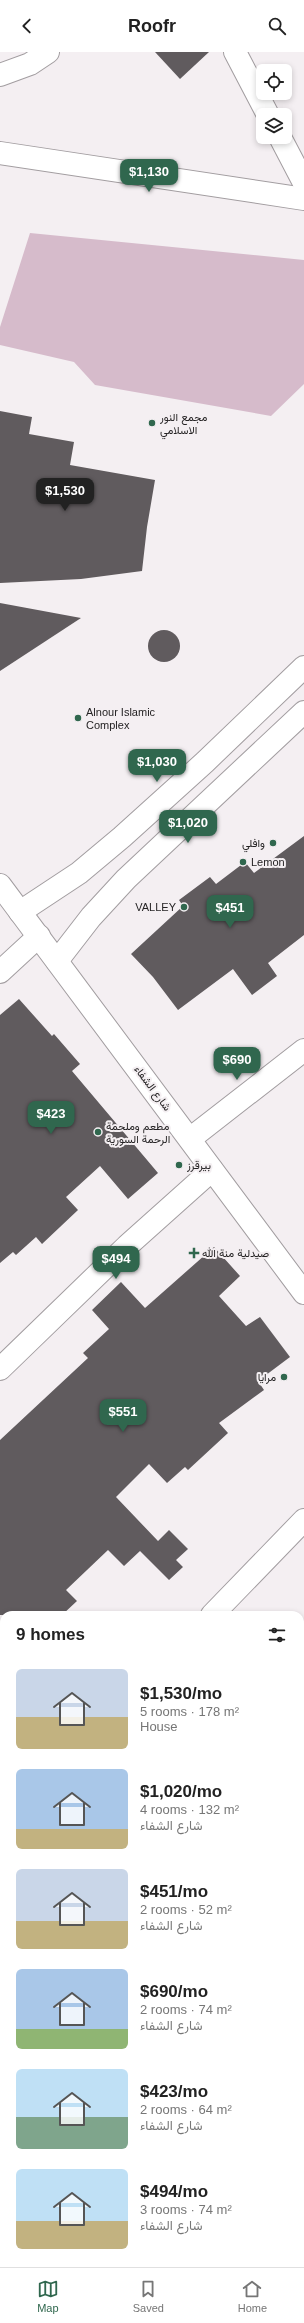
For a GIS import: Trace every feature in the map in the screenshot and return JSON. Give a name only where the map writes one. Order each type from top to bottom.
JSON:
[{"type":"street","points":[[0,75],[30,64],[48,52]]},
{"type":"street","points":[[235,52],[264,108]]},
{"type":"street","points":[[284,144],[304,184]]},
{"type":"street","points":[[0,153],[304,199]]},
{"type":"street","points":[[20,912],[79,873],[122,838],[205,762],[304,667]]},
{"type":"street","points":[[57,961],[91,917],[126,879],[304,712]]},
{"type":"street","name":"شارع الشفاء","points":[[0,885],[191,1138],[212,1170],[302,1285]]},
{"type":"street","points":[[0,972],[39,936]]},
{"type":"street","points":[[191,1138],[304,1050]]},
{"type":"street","points":[[0,1369],[127,1246],[212,1170]]},
{"type":"street","points":[[216,1611],[304,1520]]},
{"type":"shaded area","points":[[30,233],[304,260],[304,384],[271,416],[95,385],[74,362],[0,345],[0,327]]},
{"type":"building","points":[[155,52],[209,52],[180,79]]},
{"type":"building","points":[[0,411],[32,417],[29,434],[74,442],[70,465],[155,480],[147,527],[142,571],[81,579],[0,583]]},
{"type":"building","points":[[0,603],[81,618],[0,671]]},
{"type":"building","points":[[164,630],[170,631],[177,637],[180,646],[179,652],[173,659],[164,662],[158,661],[151,655],[148,646],[149,640],[155,633]]},
{"type":"building","points":[[304,836],[304,935],[268,963],[277,976],[252,995],[233,969],[178,1010],[153,977],[131,954],[183,906],[179,900],[210,877],[216,884],[245,862],[254,873]]},
{"type":"building","points":[[19,999],[52,1036],[54,1034],[80,1064],[72,1071],[158,1173],[128,1199],[100,1166],[66,1197],[78,1210],[42,1244],[36,1237],[16,1255],[13,1252],[0,1263],[0,1015]]},
{"type":"building","points":[[214,1247],[240,1276],[219,1296],[246,1326],[260,1317],[290,1357],[258,1381],[264,1390],[219,1423],[228,1433],[188,1470],[185,1467],[167,1483],[149,1464],[116,1497],[158,1541],[169,1530],[188,1549],[176,1560],[183,1567],[169,1580],[140,1551],[124,1566],[108,1550],[66,1590],[77,1601],[66,1611],[0,1611],[0,1440],[88,1358],[83,1353],[109,1329],[92,1310],[121,1282],[145,1308]]},
{"type":"place","name":"مجمع النور الاسلامي","points":[[152,423]]},
{"type":"place","name":"Alnour Islamic Complex","points":[[78,718]]},
{"type":"place","name":"وافلي","points":[[273,843]]},
{"type":"place","name":"Lemon","points":[[243,862]]},
{"type":"place","name":"VALLEY","points":[[184,907]]},
{"type":"place","name":"مطعم وملحمة الرحمة السورية","points":[[98,1132]]},
{"type":"place","name":"بيرقرز","points":[[179,1165]]},
{"type":"place","name":"صيدلية منة الله","points":[[194,1253]]},
{"type":"place","name":"مرايا","points":[[284,1377]]}]
